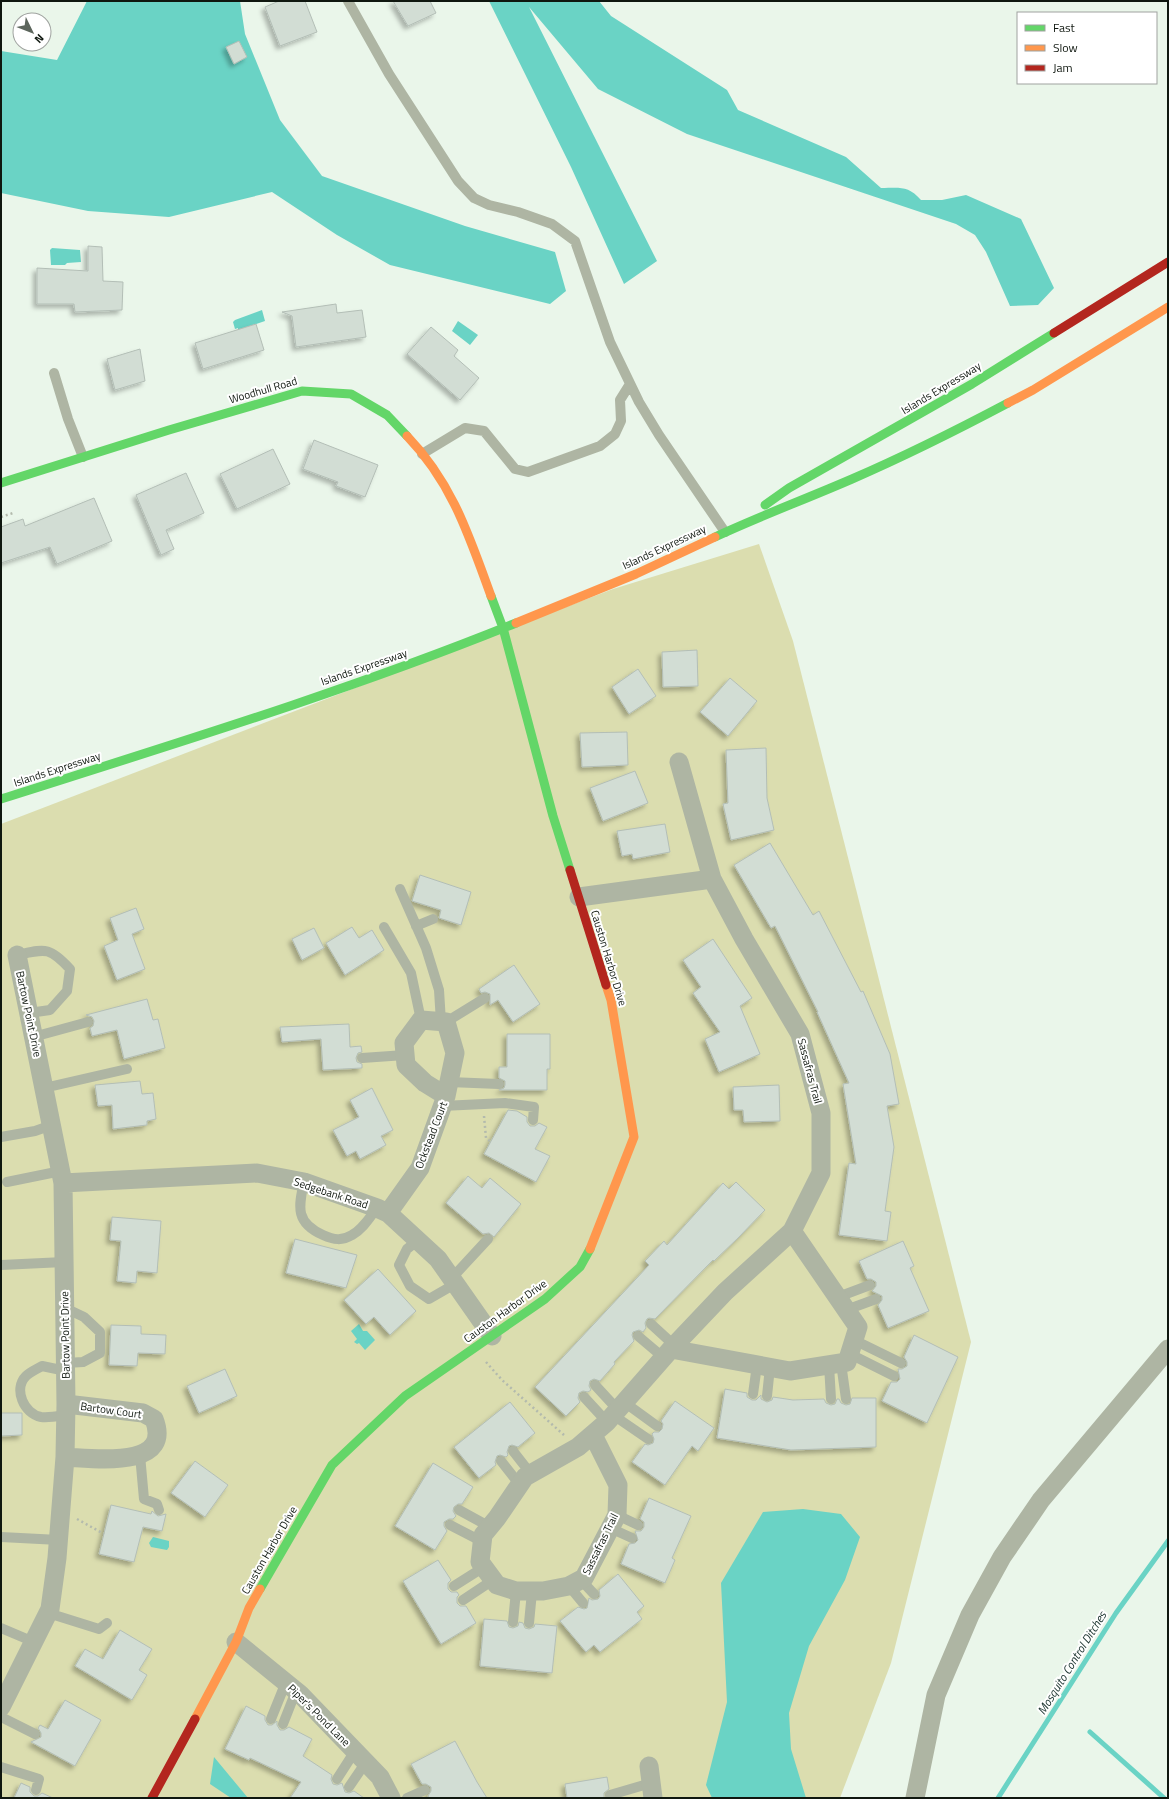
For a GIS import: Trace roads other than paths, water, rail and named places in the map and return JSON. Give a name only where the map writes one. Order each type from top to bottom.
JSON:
[{"type":"street","name":"Islands Expressway","points":[[725,532],[789,488],[966,388],[1168,262]]},
{"type":"street","name":"Islands Expressway","points":[[1,799],[241,722],[452,649],[636,574],[725,532],[852,479],[942,438],[1033,390],[1168,307]]},
{"type":"street","name":"Woodhull Road","points":[[1,484],[83,457],[302,391],[351,394],[387,415],[422,454],[446,486],[461,514],[503,628]]},
{"type":"street","name":"Causton Harbor Drive","points":[[152,1798],[236,1642],[249,1608],[332,1466],[405,1396],[545,1299],[580,1267],[595,1239],[634,1137],[611,1000],[553,816],[503,628]]},
{"type":"street","name":"Sassafras Trail","points":[[489,1574],[480,1562],[486,1534],[525,1479],[578,1447],[593,1435],[616,1412],[725,1292],[792,1231],[821,1173],[821,1113],[800,1034],[744,939],[712,880],[679,762]]},
{"type":"street","points":[[578,897],[712,880]]},
{"type":"street","name":"Bartow Point Drive","points":[[1,1707],[50,1609],[59,1540],[65,1457],[66,1410],[62,1177],[16,955]]},
{"type":"street","points":[[405,1055],[404,1043],[421,1020],[444,1022]]},
{"type":"street","name":"Ockstead Court","points":[[382,1211],[420,1168],[446,1095],[455,1053],[444,1022]]},
{"type":"street","name":"Ockstead Court","points":[[405,1055],[406,1065],[425,1083],[446,1095]]},
{"type":"street","name":"Sedgebank Road","points":[[62,1177],[257,1173],[304,1182],[382,1211],[438,1259],[492,1336]]},
{"type":"street","points":[[670,1351],[790,1371],[843,1356],[858,1327],[792,1231]]},
{"type":"street","points":[[915,1798],[936,1695],[970,1615],[1002,1557],[1041,1500],[1168,1349]]},
{"type":"street","name":"Bartow Court","points":[[66,1410],[143,1413],[154,1419],[158,1435],[154,1444],[145,1454],[140,1455]]},
{"type":"street","name":"Sassafras Trail","points":[[575,1583],[584,1578],[614,1522],[618,1485],[593,1435]]},
{"type":"street","points":[[65,1457],[131,1458],[140,1455]]},
{"type":"street","points":[[489,1574],[496,1585],[524,1592],[575,1583]]},
{"type":"street","name":"Piper's Pond Lane","points":[[236,1642],[291,1687],[361,1756],[380,1777],[391,1798]]},
{"type":"lane","points":[[348,1],[352,12],[389,74],[458,181],[474,198],[488,205],[518,212],[552,224],[575,241],[610,342],[630,384],[659,435],[725,532]]},
{"type":"lane","points":[[352,12],[354,1]]},
{"type":"lane","points":[[54,373],[68,419],[83,457]]},
{"type":"lane","points":[[422,454],[465,428],[484,431],[515,469],[528,472],[600,446],[615,434],[621,421],[620,400],[630,384]]},
{"type":"lane","points":[[400,889],[416,926],[440,990],[444,1022],[485,998]]},
{"type":"lane","points":[[416,926],[433,919]]},
{"type":"lane","points":[[384,927],[411,973],[421,1020]]},
{"type":"lane","points":[[16,955],[39,950],[56,953],[70,969],[67,991],[50,1010],[29,1013]]},
{"type":"lane","points":[[33,1037],[88,1022]]},
{"type":"lane","points":[[362,1058],[405,1055]]},
{"type":"lane","points":[[44,1088],[127,1069]]},
{"type":"lane","points":[[446,1095],[499,1084]]},
{"type":"lane","points":[[446,1095],[482,1104],[505,1103],[534,1107],[534,1120]]},
{"type":"lane","points":[[1,1137],[35,1132],[52,1125]]},
{"type":"lane","points":[[7,1182],[62,1177]]},
{"type":"lane","points":[[304,1182],[300,1202],[304,1223],[312,1230],[334,1240],[352,1235],[382,1211]]},
{"type":"lane","points":[[418,1241],[407,1249],[400,1265],[410,1286],[429,1299],[453,1281],[488,1239]]},
{"type":"lane","points":[[1,1264],[64,1262]]},
{"type":"lane","points":[[842,1303],[870,1284]]},
{"type":"lane","points":[[842,1303],[876,1299]]},
{"type":"lane","points":[[65,1308],[84,1317],[100,1332],[100,1354],[83,1362],[66,1367],[42,1366],[26,1376],[21,1387],[20,1397],[31,1413],[42,1417],[66,1410]]},
{"type":"lane","points":[[651,1324],[670,1351]]},
{"type":"lane","points":[[638,1336],[670,1351]]},
{"type":"lane","points":[[843,1356],[900,1363]]},
{"type":"lane","points":[[843,1356],[894,1376]]},
{"type":"lane","points":[[843,1356],[846,1399]]},
{"type":"lane","points":[[831,1399],[843,1356]]},
{"type":"lane","points":[[754,1394],[763,1366]]},
{"type":"lane","points":[[763,1366],[767,1396]]},
{"type":"lane","points":[[595,1385],[616,1412],[648,1439]]},
{"type":"lane","points":[[584,1397],[616,1412],[657,1426]]},
{"type":"lane","points":[[513,1451],[525,1479]]},
{"type":"lane","points":[[140,1455],[144,1499],[157,1504],[159,1510]]},
{"type":"lane","points":[[501,1461],[525,1479]]},
{"type":"lane","points":[[459,1510],[486,1534]]},
{"type":"lane","points":[[614,1522],[638,1525]]},
{"type":"lane","points":[[614,1522],[632,1538]]},
{"type":"lane","points":[[450,1525],[486,1534]]},
{"type":"lane","points":[[1,1537],[59,1540]]},
{"type":"lane","points":[[454,1586],[489,1574]]},
{"type":"lane","points":[[463,1600],[489,1574]]},
{"type":"lane","points":[[575,1583],[594,1594]]},
{"type":"lane","points":[[575,1583],[583,1603]]},
{"type":"lane","points":[[513,1622],[524,1592]]},
{"type":"lane","points":[[524,1592],[529,1623]]},
{"type":"lane","points":[[48,1613],[99,1630],[107,1623]]},
{"type":"lane","points":[[1,1628],[34,1642]]},
{"type":"lane","points":[[271,1719],[291,1687]]},
{"type":"lane","points":[[283,1724],[291,1687]]},
{"type":"lane","points":[[1,1717],[35,1734]]},
{"type":"lane","points":[[337,1779],[361,1756]]},
{"type":"lane","points":[[349,1787],[361,1756]]},
{"type":"lane","points":[[1,1767],[39,1779],[36,1790]]},
{"type":"lane","points":[[610,1795],[651,1782]]},
{"type":"lane","points":[[407,1798],[425,1790]]},
{"type":"water","points":[[87,1],[240,1],[245,34],[280,120],[322,176],[465,226],[555,252],[566,291],[550,304],[390,265],[337,235],[272,192],[169,217],[88,211],[1,193],[1,51],[57,60]]},
{"type":"water","points":[[489,1],[599,1],[611,16],[727,90],[738,110],[846,157],[881,188],[903,188],[912,192],[921,200],[942,200],[966,195],[1021,219],[1054,288],[1038,305],[1010,306],[986,252],[975,235],[956,224],[687,134],[598,89],[529,7],[657,261],[624,284],[571,167]]},
{"type":"water","points":[[52,248],[80,250],[81,262],[67,263],[65,265],[51,265],[50,250]]},
{"type":"water","points":[[262,310],[265,321],[238,330],[238,328],[235,329],[233,322],[235,320]]},
{"type":"water","points":[[458,321],[478,335],[470,345],[452,331]]},
{"type":"water","points":[[359,1324],[363,1331],[367,1331],[375,1340],[365,1350],[359,1343],[357,1344],[354,1342],[357,1339],[351,1331]]},
{"type":"water","points":[[803,1509],[841,1514],[860,1537],[845,1580],[809,1646],[789,1713],[791,1749],[806,1798],[712,1798],[706,1785],[727,1702],[721,1583],[763,1512]]},
{"type":"water","points":[[153,1537],[169,1541],[169,1547],[167,1550],[151,1547],[149,1543]]},
{"type":"water","points":[[214,1757],[248,1798],[231,1798],[210,1784]]},
{"type":"waterway","name":"Mosquito Control Ditches","points":[[998,1798],[1116,1613],[1168,1541]]},
{"type":"waterway","name":"Mosquito Control Ditches","points":[[1090,1732],[1164,1798]]}]
